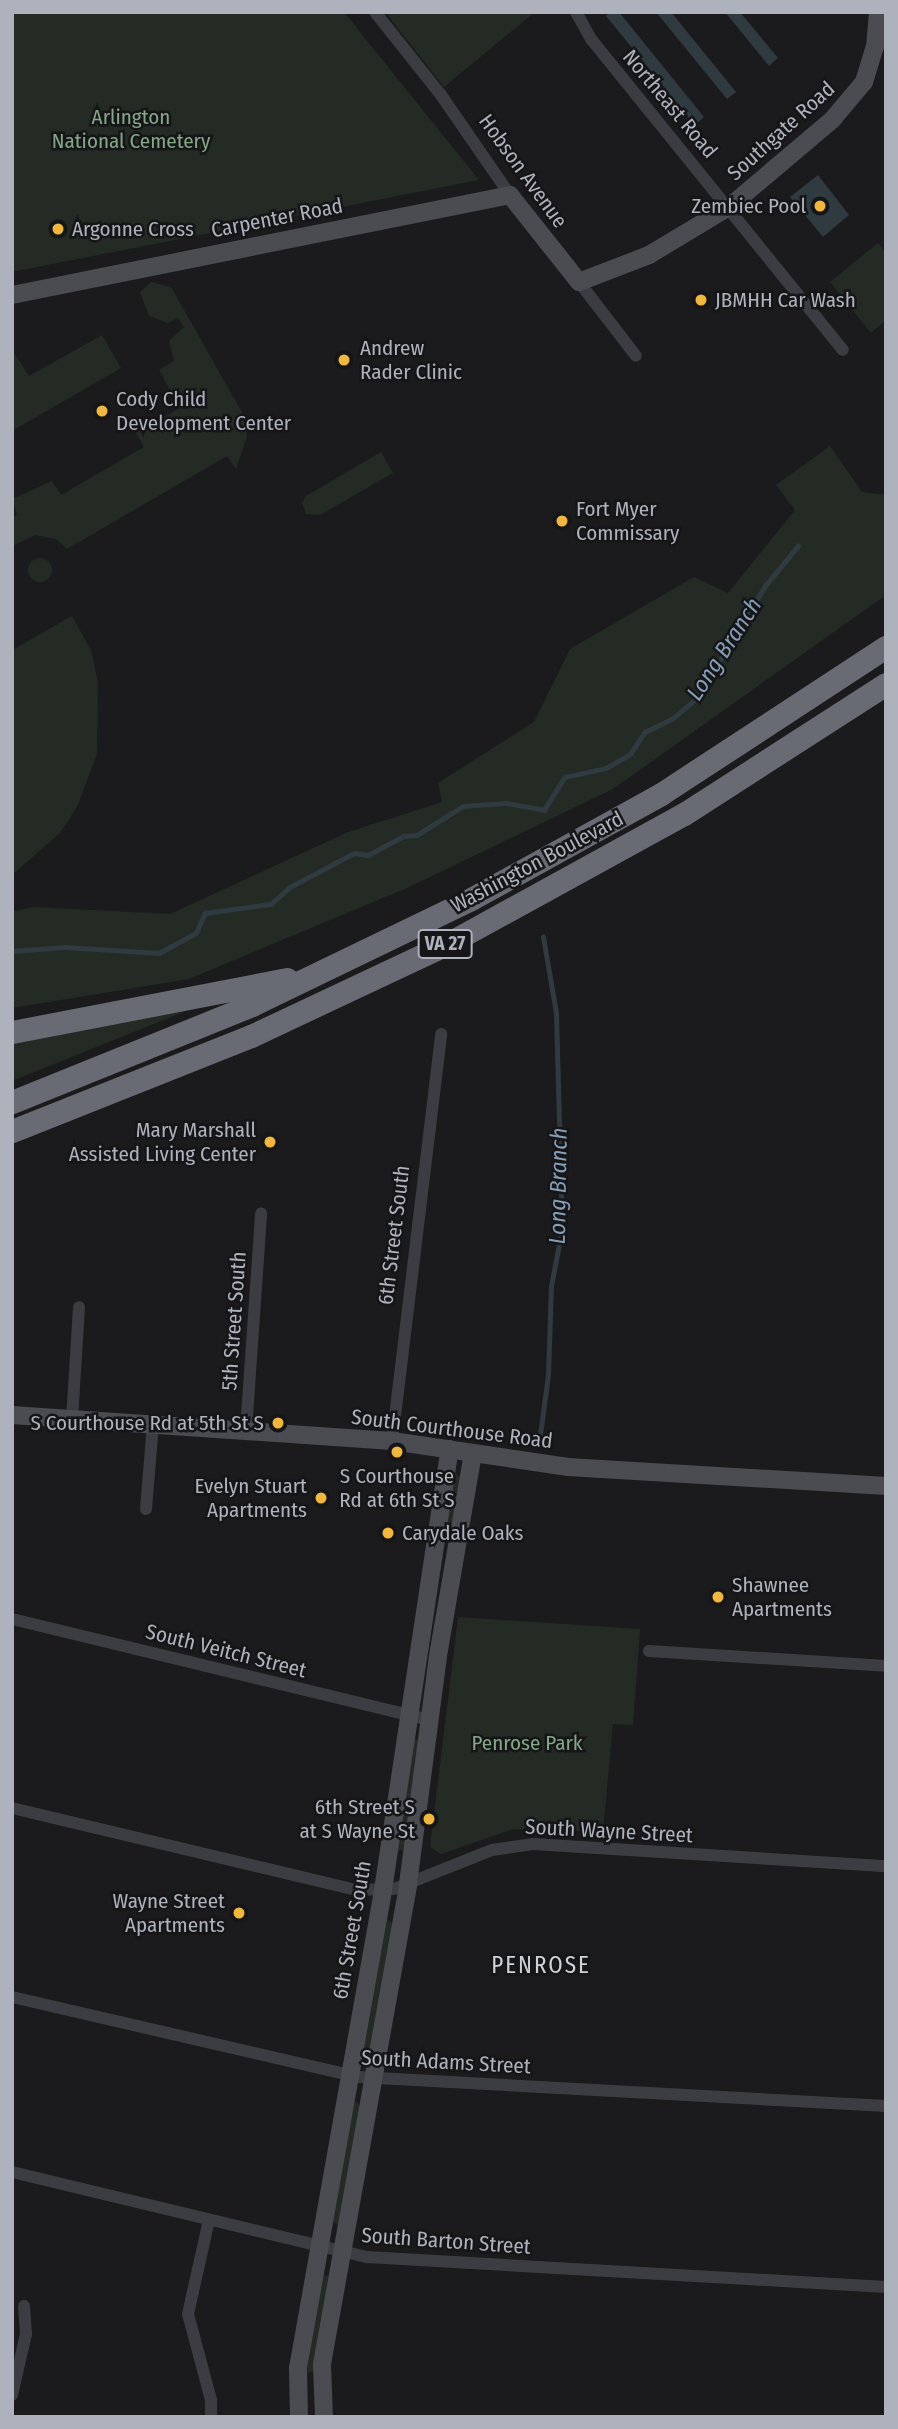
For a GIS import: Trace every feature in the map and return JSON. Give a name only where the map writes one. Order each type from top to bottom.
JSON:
[{"type":"highway","name":"Washington Boulevard","points":[[12,1102],[203,1027],[327,970],[615,821],[752,737],[886,647]]},
{"type":"highway","name":"Washington Boulevard","points":[[12,1131],[251,1036],[449,943],[639,840],[886,687]]},
{"type":"highway","points":[[12,1032],[150,1008],[327,970]]},
{"type":"street","name":"Hobson Avenue","points":[[374,12],[441,95],[510,195],[636,356]]},
{"type":"street","name":"Northeast Road","points":[[576,12],[594,43],[843,350]]},
{"type":"street","name":"Southgate Road","points":[[876,47],[878,12]]},
{"type":"street","name":"Southgate Road","points":[[579,282],[649,255],[729,207],[850,102],[864,82],[886,25]]},
{"type":"street","name":"Carpenter Road","points":[[12,295],[510,195]]},
{"type":"street","name":"6th Street South","points":[[392,1441],[441,1034]]},
{"type":"street","name":"5th Street South","points":[[246,1430],[261,1214]]},
{"type":"street","points":[[72,1419],[79,1307]]},
{"type":"street","name":"South Courthouse Road","points":[[12,1415],[392,1441],[568,1467],[886,1486]]},
{"type":"street","points":[[146,1509],[153,1424]]},
{"type":"street","name":"6th Street South","points":[[299,2417],[298,2368],[383,1890],[407,1714],[450,1449]]},
{"type":"street","points":[[324,2417],[323,2364],[408,1884],[430,1720],[473,1454]]},
{"type":"street","name":"South Veitch Street","points":[[12,1619],[430,1720]]},
{"type":"street","points":[[649,1651],[886,1666]]},
{"type":"street","name":"South Wayne Street","points":[[12,1808],[358,1891],[383,1890],[408,1884],[492,1850],[533,1844],[886,1866]]},
{"type":"street","name":"South Adams Street","points":[[12,1997],[350,2076],[886,2106]]},
{"type":"street","name":"South Barton Street","points":[[12,2172],[367,2257],[886,2287]]},
{"type":"street","points":[[209,2220],[188,2314],[211,2400],[211,2417]]},
{"type":"street","points":[[12,2395],[26,2334],[24,2306]]},
{"type":"green space","name":"Arlington National Cemetery","points":[[12,12],[344,12],[479,180],[12,272]]},
{"type":"green space","points":[[385,12],[535,12],[444,87]]},
{"type":"green space","points":[[878,243],[886,252],[886,320],[871,333],[830,282]]},
{"type":"green space","points":[[151,282],[171,287],[243,414],[247,436],[236,469],[227,456],[67,549],[56,539],[35,535],[12,546],[12,518],[17,515],[12,499],[52,481],[61,495],[144,447],[136,433],[180,408],[159,370],[174,361],[169,341],[184,327],[178,318],[168,323],[149,316],[140,292]]},
{"type":"green space","points":[[102,335],[121,368],[12,431],[12,350],[29,376]]},
{"type":"green space","points":[[830,446],[862,492],[886,495],[886,595],[613,789],[407,888],[189,979],[12,1008],[12,912],[33,907],[170,914],[348,832],[442,802],[438,783],[534,722],[570,649],[694,577],[728,593],[795,510],[776,485]]},
{"type":"green space","points":[[381,452],[393,473],[320,515],[306,514],[302,503],[306,496]]},
{"type":"green space","points":[[40,558],[49,561],[52,570],[49,579],[40,582],[31,579],[28,570],[31,561]]},
{"type":"green space","points":[[72,616],[91,650],[98,683],[97,754],[77,807],[60,833],[12,875],[12,650]]},
{"type":"green space","points":[[191,1009],[12,1081],[12,1037]]},
{"type":"green space","points":[[455,1473],[462,1478],[448,1542],[443,1541]]},
{"type":"green space","name":"Penrose Park","points":[[458,1617],[640,1629],[633,1725],[613,1724],[603,1832],[514,1829],[441,1854],[430,1847]]},
{"type":"green space","points":[[413,1737],[420,1742],[407,1848],[398,1852]]},
{"type":"green space","points":[[387,1919],[394,1924],[372,2048],[364,2051]]},
{"type":"green space","points":[[356,2102],[362,2107],[338,2225],[331,2220],[351,2105]]},
{"type":"green space","points":[[329,2275],[315,2371],[307,2373],[321,2277]]},
{"type":"shaded area","points":[[610,12],[619,12],[704,117],[695,125],[606,16]]},
{"type":"shaded area","points":[[656,12],[671,12],[736,92],[727,99]]},
{"type":"shaded area","points":[[725,12],[740,12],[778,58],[769,66]]},
{"type":"shaded area","name":"Zembiec Pool","points":[[818,175],[849,215],[823,237],[790,197]]},
{"type":"waterway","points":[[12,951],[65,947],[159,953],[196,933],[205,913],[271,904],[290,887],[354,853],[368,855],[403,836],[417,835],[463,806],[506,803],[544,810],[565,777],[606,768],[630,754],[645,732],[672,719],[698,697],[765,586],[798,546]]},
{"type":"waterway","name":"Long Branch","points":[[540,1435],[548,1375],[551,1286],[562,1229],[556,1013],[543,937]]},
{"type":"place","name":"Zembiec Pool","points":[[820,206]]},
{"type":"place","name":"Argonne Cross","points":[[58,229]]},
{"type":"place","name":"JBMHH Car Wash","points":[[701,300]]},
{"type":"place","name":"Andrew Rader Clinic","points":[[344,360]]},
{"type":"place","name":"Cody Child Development Center","points":[[102,411]]},
{"type":"place","name":"Fort Myer Commissary","points":[[562,521]]},
{"type":"place","name":"Mary Marshall Assisted Living Center","points":[[270,1142]]},
{"type":"place","name":"S Courthouse Rd at 5th St S","points":[[278,1423]]},
{"type":"place","name":"S Courthouse Rd at 6th St S","points":[[397,1452]]},
{"type":"place","name":"Evelyn Stuart Apartments","points":[[321,1498]]},
{"type":"place","name":"Carydale Oaks","points":[[388,1533]]},
{"type":"place","name":"Shawnee Apartments","points":[[718,1597]]},
{"type":"place","name":"6th Street S at S Wayne St","points":[[429,1819]]},
{"type":"place","name":"Wayne Street Apartments","points":[[239,1913]]},
{"type":"district","name":"PENROSE","points":[[541,1965]]}]
